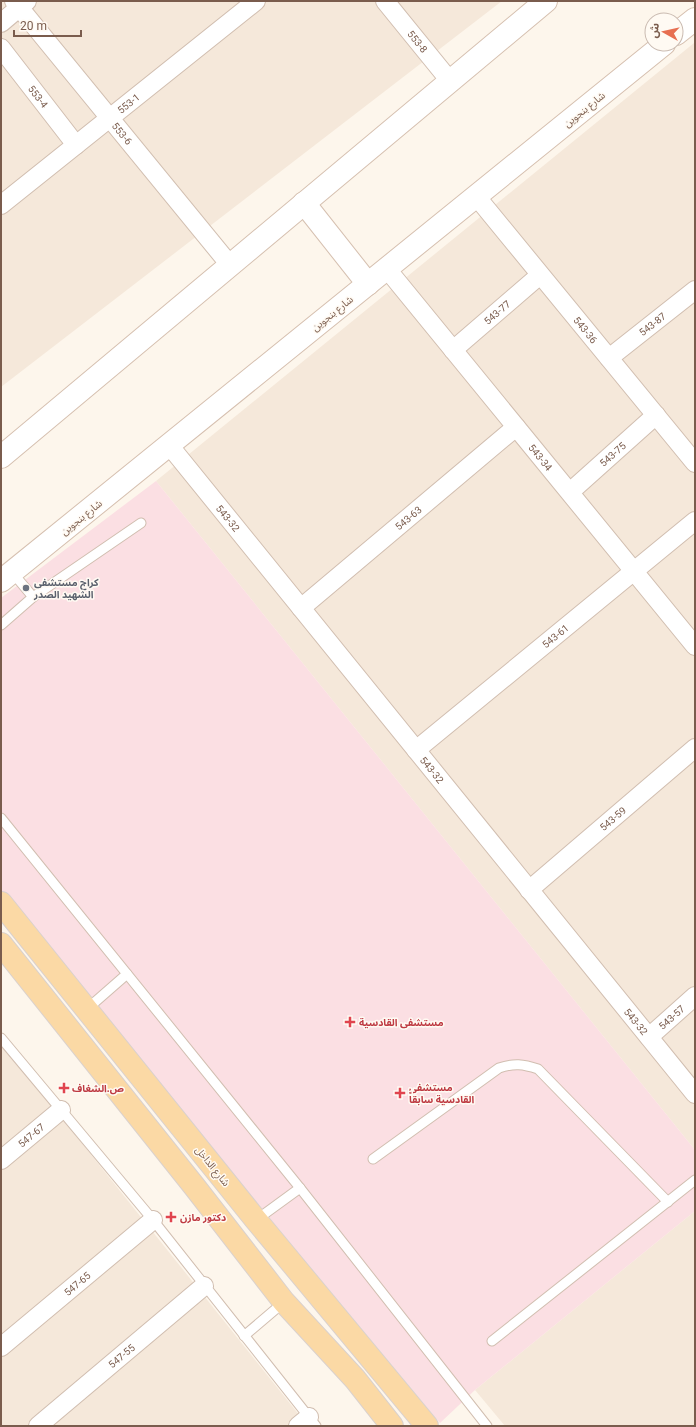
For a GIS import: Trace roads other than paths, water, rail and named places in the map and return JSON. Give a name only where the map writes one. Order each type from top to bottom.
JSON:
[{"type":"main road","name":"شارع الداخل","points":[[1,903],[256,1220],[427,1426]]},
{"type":"main road","points":[[1,944],[194,1186],[284,1302],[355,1379],[392,1426]]},
{"type":"street","name":"553-1","points":[[1,205],[256,1]]},
{"type":"street","name":"553-8","points":[[386,1],[450,81]]},
{"type":"street","points":[[1,457],[546,1]]},
{"type":"street","name":"553-6","points":[[20,3],[110,118],[230,265]]},
{"type":"street","points":[[1,22],[20,3]]},
{"type":"street","points":[[684,28],[695,19]]},
{"type":"street","name":"553-4","points":[[1,48],[76,145]]},
{"type":"street","name":"شارع بنجوين","points":[[7,577],[654,52]]},
{"type":"street","name":"543-36","points":[[476,196],[695,463]]},
{"type":"street","points":[[304,203],[368,284]]},
{"type":"street","name":"543-34","points":[[386,269],[695,644]]},
{"type":"street","name":"543-77","points":[[453,350],[540,275]]},
{"type":"street","name":"543-87","points":[[609,358],[695,290]]},
{"type":"street","name":"543-75","points":[[570,492],[656,415]]},
{"type":"street","name":"543-63","points":[[301,608],[516,427]]},
{"type":"street","name":"543-32","points":[[169,445],[695,1094]]},
{"type":"street","name":"543-61","points":[[416,750],[695,521]]},
{"type":"street","name":"543-59","points":[[530,890],[695,748]]},
{"type":"street","name":"543-57","points":[[649,1037],[695,996]]},
{"type":"street","name":"547-67","points":[[1,1160],[61,1110]]},
{"type":"street","name":"547-65","points":[[1,1347],[153,1220]]},
{"type":"street","name":"547-55","points":[[38,1426],[204,1286]]},
{"type":"lane","points":[[1,625],[33,597],[140,523]]},
{"type":"lane","points":[[7,577],[33,597]]},
{"type":"lane","points":[[1,818],[300,1188],[487,1426]]},
{"type":"lane","points":[[86,1009],[127,974]]},
{"type":"lane","points":[[1,1038],[153,1220],[244,1336],[308,1423]]},
{"type":"lane","points":[[373,1159],[499,1068],[511,1064],[526,1065],[538,1069],[668,1202]]},
{"type":"lane","points":[[492,1341],[695,1180]]},
{"type":"lane","points":[[256,1220],[300,1188]]},
{"type":"lane","points":[[244,1336],[284,1302]]},
{"type":"place","name":"كراج مستشفى الشهيد الصدر","points":[[26,588]]},
{"type":"place","name":"مستشفى القادسية","points":[[350,1022]]},
{"type":"place","name":"ص.الشغاف","points":[[64,1088]]},
{"type":"place","name":"مستشفى القادسية سابقاً","points":[[400,1093]]},
{"type":"place","name":"دكتور مازن","points":[[171,1217]]}]
